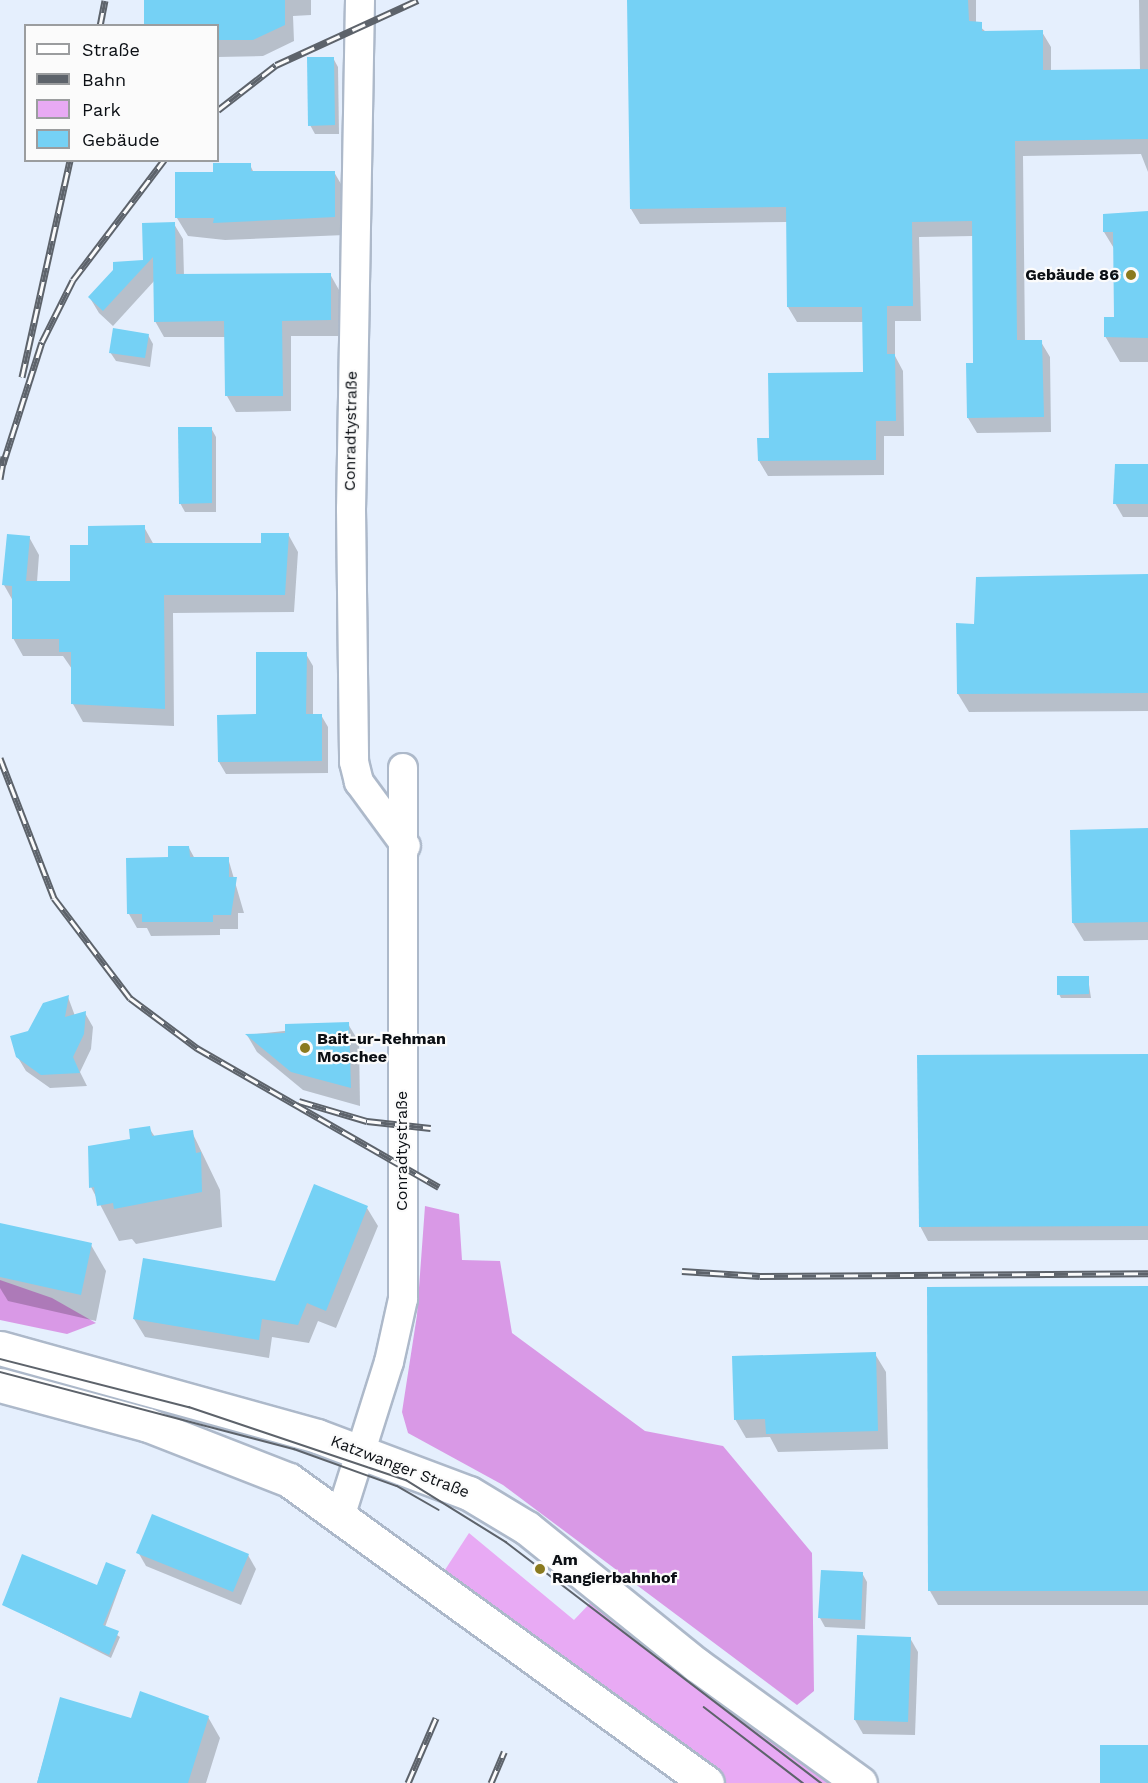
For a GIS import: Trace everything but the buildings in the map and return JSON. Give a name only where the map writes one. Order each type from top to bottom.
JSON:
[{"type":"main road","name":"Katzwanger Straße","points":[[0,1347],[363,1450],[446,1482],[510,1517],[697,1665],[860,1783]]},
{"type":"main road","points":[[0,1385],[226,1451],[290,1480],[342,1514],[707,1783]]},
{"type":"street","name":"Conradtystraße","points":[[360,0],[351,508],[354,762],[358,783],[406,846]]},
{"type":"street","name":"Conradtystraße","points":[[342,1514],[363,1450],[403,1299],[406,846],[404,768]]},
{"type":"green space","points":[[469,1533],[574,1620],[594,1599],[845,1783],[726,1783],[439,1579]]},
{"type":"shaded area","points":[[425,1206],[459,1214],[462,1260],[500,1261],[512,1333],[645,1431],[723,1446],[812,1553],[814,1691],[797,1705],[503,1485],[408,1433],[402,1412],[417,1315]]},
{"type":"shaded area","points":[[0,1280],[52,1298],[96,1323],[67,1334],[0,1320]]},
{"type":"tram line","points":[[0,1359],[189,1407],[406,1480],[506,1542],[821,1783]]},
{"type":"tram line","points":[[0,1372],[294,1449],[397,1486],[439,1510]]},
{"type":"tram line","points":[[704,1707],[803,1783]]},
{"type":"railway","points":[[100,24],[105,0]]},
{"type":"railway","points":[[219,109],[276,65],[418,0]]},
{"type":"railway","points":[[22,377],[70,162]]},
{"type":"railway","points":[[3,464],[42,342],[73,280],[162,162]]},
{"type":"railway","points":[[0,479],[4,456]]},
{"type":"railway","points":[[0,758],[54,898],[130,998],[197,1048],[439,1187]]},
{"type":"railway","points":[[299,1101],[367,1121],[431,1128]]},
{"type":"railway","points":[[682,1271],[760,1276],[1148,1273]]},
{"type":"railway","points":[[408,1783],[436,1718]]},
{"type":"railway","points":[[491,1783],[504,1752]]},
{"type":"place","name":"Gebäude 86","points":[[1131,275]]},
{"type":"place","name":"Bait-ur-Rehman Moschee","points":[[305,1048]]},
{"type":"place","name":"Am Rangierbahnhof","points":[[540,1569]]}]
